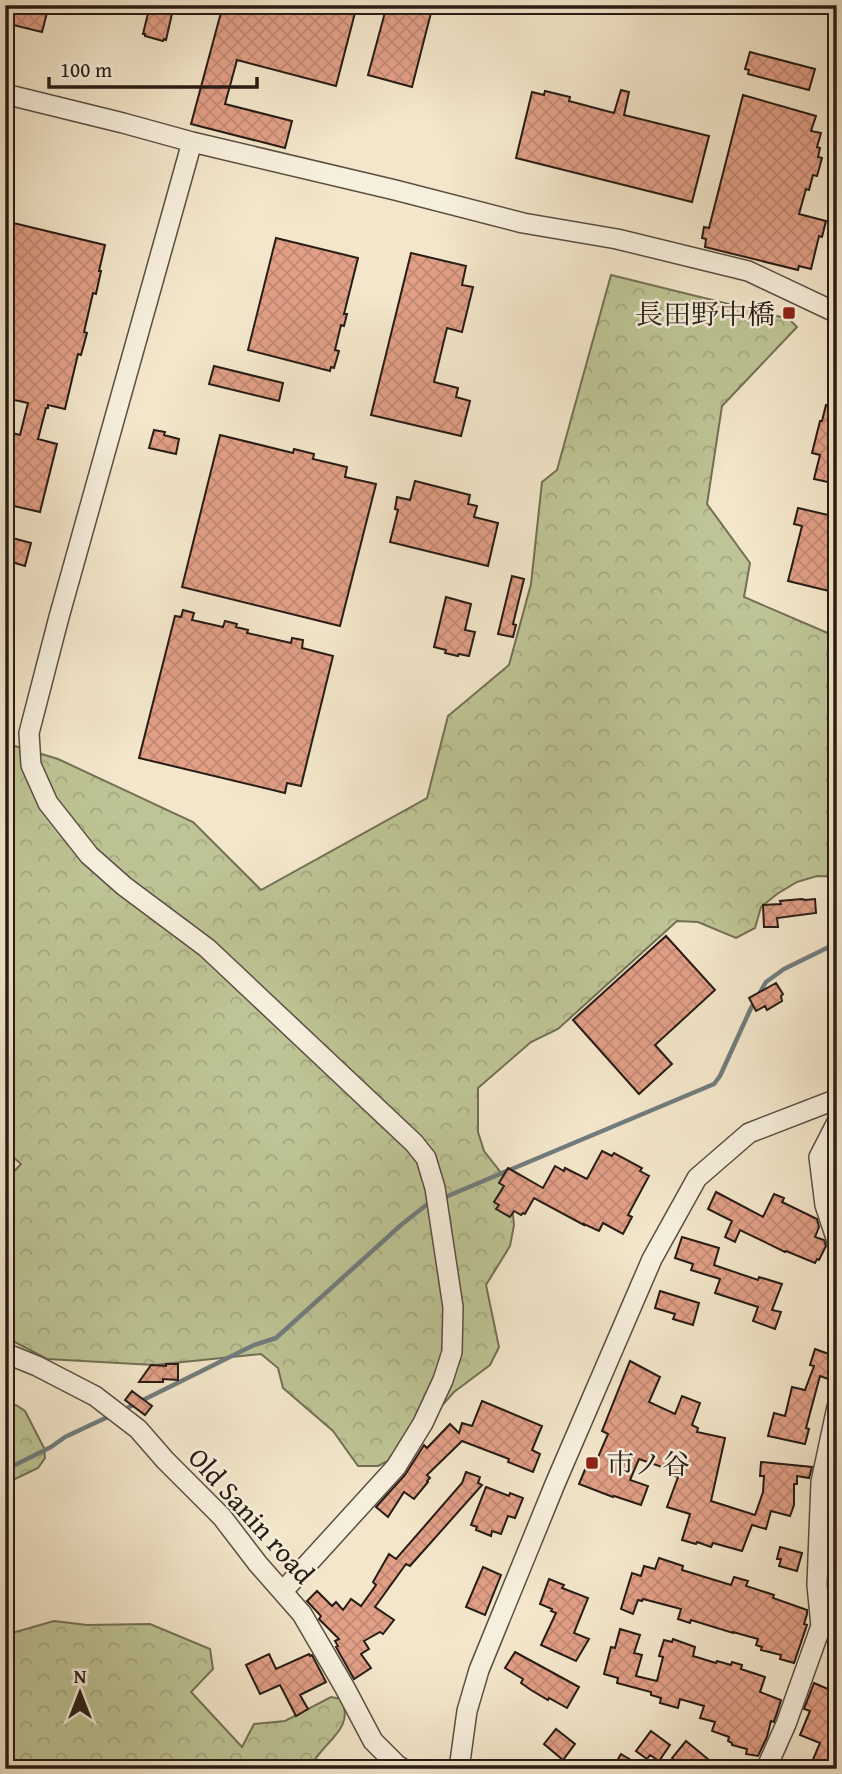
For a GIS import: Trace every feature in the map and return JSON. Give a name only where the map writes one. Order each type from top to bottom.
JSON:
[{"type":"street","points":[[5,93],[523,223],[617,239],[748,271],[837,313]]},
{"type":"street","points":[[192,142],[29,733],[31,765],[48,803],[89,855],[124,886],[207,948],[414,1143],[426,1158],[435,1188],[453,1307],[452,1352],[443,1380],[423,1423],[396,1466],[284,1591]]},
{"type":"street","points":[[459,1769],[467,1711],[479,1670],[555,1484],[652,1259],[684,1201],[697,1178],[749,1133],[837,1100]]},
{"type":"street","points":[[837,1122],[819,1157],[825,1205],[837,1241]]},
{"type":"street","name":"Old Sanin road","points":[[5,1353],[95,1396],[138,1429],[222,1517],[258,1564],[302,1614],[373,1741],[403,1769]]},
{"type":"street","points":[[765,1769],[829,1630],[817,1585],[818,1534],[821,1482],[833,1441],[837,1407]]},
{"type":"street","points":[[818,1534],[837,1541]]},
{"type":"green space","points":[[611,275],[789,319],[797,327],[722,406],[707,504],[750,563],[744,597],[837,637],[837,877],[817,876],[797,882],[777,894],[761,907],[755,928],[736,938],[698,922],[677,921],[558,1029],[531,1042],[478,1088],[478,1132],[484,1151],[510,1184],[514,1225],[510,1246],[486,1285],[499,1347],[490,1365],[454,1392],[397,1456],[378,1466],[358,1466],[333,1431],[283,1388],[278,1368],[261,1354],[154,1365],[47,1359],[5,1337],[5,1181],[21,1164],[5,1150],[5,745],[58,759],[193,822],[261,890],[427,798],[448,716],[509,665],[531,584],[542,482],[557,470]]},
{"type":"green space","points":[[16,1405],[25,1411],[44,1448],[45,1458],[38,1468],[5,1484],[5,1407]]},
{"type":"green space","points":[[54,1621],[87,1625],[150,1624],[210,1649],[213,1669],[191,1692],[242,1747],[254,1724],[285,1721],[331,1697],[341,1699],[345,1710],[344,1720],[310,1769],[5,1769],[5,1635]]},
{"type":"building","points":[[5,5],[49,5],[42,32],[5,23]]},
{"type":"building","points":[[150,5],[174,5],[166,40],[143,34]]},
{"type":"building","points":[[223,5],[357,5],[336,86],[237,60],[225,104],[292,121],[285,148],[191,124]]},
{"type":"building","points":[[387,5],[433,5],[412,87],[368,75]]},
{"type":"building","points":[[750,52],[815,69],[809,90],[748,74],[749,70],[745,69]]},
{"type":"building","points":[[621,90],[629,92],[624,115],[709,136],[692,202],[516,158],[532,92],[544,95],[545,91],[570,97],[569,101],[614,113]]},
{"type":"building","points":[[743,95],[816,116],[811,131],[821,133],[817,147],[820,148],[818,157],[822,158],[817,176],[813,175],[809,190],[806,189],[799,214],[826,221],[822,237],[819,236],[811,269],[799,266],[798,270],[705,247],[706,239],[702,238],[704,227],[709,228]]},
{"type":"building","points":[[5,221],[105,245],[96,294],[93,293],[84,332],[87,333],[81,355],[78,354],[65,409],[48,405],[38,439],[57,444],[40,512],[5,504],[5,431],[20,435],[28,403],[5,398]]},
{"type":"building","points":[[276,238],[358,258],[344,314],[347,314],[344,326],[341,325],[335,350],[339,351],[334,368],[331,367],[330,371],[248,350]]},
{"type":"building","points":[[411,253],[466,266],[462,285],[473,287],[462,332],[447,328],[434,382],[458,388],[456,397],[470,401],[461,436],[371,415]]},
{"type":"building","points":[[214,366],[283,383],[279,401],[209,384]]},
{"type":"building","points":[[826,405],[837,407],[837,484],[814,479],[820,455],[812,453]]},
{"type":"building","points":[[154,430],[179,439],[176,454],[149,448]]},
{"type":"building","points":[[220,435],[293,453],[294,449],[314,454],[313,459],[347,467],[345,477],[376,484],[340,626],[182,587]]},
{"type":"building","points":[[415,481],[470,495],[468,504],[477,506],[474,517],[498,523],[488,566],[390,542],[398,510],[395,509],[397,497],[410,500]]},
{"type":"building","points":[[798,508],[837,517],[837,593],[788,581],[802,526],[794,524]]},
{"type":"building","points":[[5,536],[31,543],[25,566],[5,560]]},
{"type":"building","points":[[512,576],[524,579],[513,624],[516,625],[513,637],[498,634]]},
{"type":"building","points":[[446,597],[471,604],[465,630],[475,632],[469,656],[445,653],[446,650],[434,647]]},
{"type":"building","points":[[183,610],[194,613],[192,620],[223,627],[225,621],[248,630],[247,633],[291,643],[292,638],[303,640],[302,648],[333,656],[301,786],[287,783],[285,793],[139,758],[175,616],[181,617]]},
{"type":"building","points":[[815,899],[816,913],[777,918],[778,927],[764,927],[763,905]]},
{"type":"building","points":[[666,936],[715,990],[655,1045],[672,1064],[639,1094],[573,1020]]},
{"type":"building","points":[[776,983],[783,994],[782,1001],[767,1010],[765,1006],[756,1011],[749,998]]},
{"type":"building","points":[[602,1151],[612,1156],[614,1153],[642,1168],[640,1171],[649,1176],[628,1215],[632,1217],[623,1234],[603,1223],[599,1231],[584,1225],[534,1198],[525,1214],[514,1211],[510,1217],[496,1209],[499,1205],[494,1202],[504,1186],[499,1183],[508,1168],[543,1188],[555,1166],[587,1179]]},
{"type":"building","points":[[716,1192],[763,1217],[774,1194],[784,1198],[782,1202],[817,1219],[819,1227],[815,1237],[824,1240],[826,1246],[819,1260],[815,1263],[785,1252],[740,1230],[735,1242],[725,1237],[732,1221],[708,1209]]},
{"type":"building","points":[[682,1237],[719,1248],[714,1265],[758,1280],[759,1277],[782,1284],[772,1310],[781,1312],[775,1329],[753,1321],[758,1307],[715,1293],[720,1279],[691,1270],[693,1264],[675,1258]]},
{"type":"building","points":[[660,1291],[699,1303],[693,1325],[673,1319],[675,1314],[655,1308]]},
{"type":"building","points":[[815,1349],[837,1357],[837,1382],[820,1376],[806,1428],[809,1429],[805,1444],[768,1436],[774,1413],[785,1416],[792,1387],[805,1390],[814,1366],[810,1365]]},
{"type":"building","points":[[630,1361],[660,1377],[649,1402],[675,1414],[682,1396],[700,1403],[692,1425],[698,1428],[697,1432],[725,1438],[711,1501],[755,1515],[763,1492],[761,1462],[812,1467],[809,1478],[797,1476],[790,1516],[771,1511],[766,1529],[752,1525],[742,1551],[713,1543],[711,1547],[682,1540],[690,1514],[667,1507],[678,1477],[669,1474],[671,1470],[639,1459],[630,1480],[648,1486],[641,1505],[579,1484],[589,1460],[596,1462],[608,1434],[602,1431]]},
{"type":"building","points":[[178,1364],[178,1380],[139,1382],[151,1365]]},
{"type":"building","points":[[132,1391],[152,1406],[145,1415],[125,1400]]},
{"type":"building","points":[[482,1401],[542,1426],[532,1450],[540,1454],[533,1472],[508,1462],[509,1459],[462,1441],[427,1475],[430,1478],[428,1482],[414,1499],[404,1492],[388,1517],[376,1507],[405,1475],[424,1445],[427,1448],[450,1424],[459,1433],[462,1423],[472,1426]]},
{"type":"building","points":[[466,1472],[480,1477],[478,1483],[482,1485],[410,1566],[406,1564],[375,1607],[394,1620],[383,1634],[380,1632],[364,1641],[369,1649],[361,1654],[371,1668],[354,1679],[336,1647],[338,1646],[335,1641],[339,1639],[319,1619],[321,1616],[307,1601],[317,1591],[332,1606],[336,1602],[343,1610],[351,1599],[361,1606],[376,1585],[373,1582],[389,1554],[396,1559],[462,1483]]},
{"type":"building","points":[[486,1487],[523,1498],[515,1518],[508,1516],[501,1534],[492,1531],[491,1536],[471,1525]]},
{"type":"building","points":[[837,1543],[837,1590],[829,1585],[830,1558]]},
{"type":"building","points":[[780,1547],[802,1553],[797,1571],[779,1566],[781,1559],[777,1559]]},
{"type":"building","points":[[659,1558],[683,1566],[682,1570],[731,1585],[734,1577],[748,1581],[746,1586],[807,1610],[804,1624],[807,1625],[794,1663],[780,1659],[781,1655],[761,1650],[762,1647],[756,1645],[758,1639],[691,1620],[690,1623],[678,1619],[681,1609],[643,1599],[638,1600],[633,1614],[621,1609],[632,1573],[641,1576],[644,1566],[655,1569]]},
{"type":"building","points":[[483,1567],[501,1575],[485,1615],[466,1607]]},
{"type":"building","points":[[549,1579],[564,1585],[562,1588],[588,1598],[574,1633],[589,1639],[576,1661],[541,1645],[556,1613],[540,1604]]},
{"type":"building","points":[[620,1629],[640,1635],[634,1653],[642,1655],[636,1676],[657,1681],[663,1657],[659,1656],[664,1640],[672,1642],[673,1639],[695,1647],[693,1656],[716,1663],[717,1661],[731,1665],[732,1662],[742,1665],[741,1669],[765,1677],[760,1692],[781,1700],[758,1756],[746,1754],[747,1749],[732,1745],[728,1741],[729,1737],[712,1731],[715,1722],[700,1718],[704,1706],[680,1699],[678,1708],[660,1703],[661,1698],[651,1695],[651,1692],[617,1683],[618,1678],[604,1674],[611,1647],[615,1648]]},
{"type":"building","points":[[515,1652],[579,1687],[567,1708],[531,1690],[521,1683],[523,1679],[505,1668]]},
{"type":"building","points":[[269,1654],[276,1669],[312,1655],[326,1682],[300,1695],[308,1709],[296,1716],[280,1685],[260,1694],[246,1665]]},
{"type":"building","points":[[814,1683],[837,1693],[837,1756],[832,1769],[809,1769],[820,1743],[800,1735],[810,1711],[804,1709]]},
{"type":"building","points":[[556,1729],[575,1744],[563,1760],[544,1744]]},
{"type":"building","points":[[651,1731],[670,1745],[659,1761],[650,1755],[647,1759],[636,1751]]},
{"type":"building","points":[[686,1741],[720,1769],[686,1769],[672,1758]]},
{"type":"building","points":[[621,1754],[646,1769],[612,1769]]},
{"type":"waterway","points":[[443,1198],[714,1084],[766,982],[784,969],[837,943]]},
{"type":"waterway","points":[[123,1410],[254,1345],[276,1338],[401,1225],[432,1203]]},
{"type":"waterway","points":[[5,1470],[112,1415]]},
{"type":"place","name":"長田野中橋","points":[[789,313]]},
{"type":"place","name":"市ノ谷","points":[[592,1463]]}]
